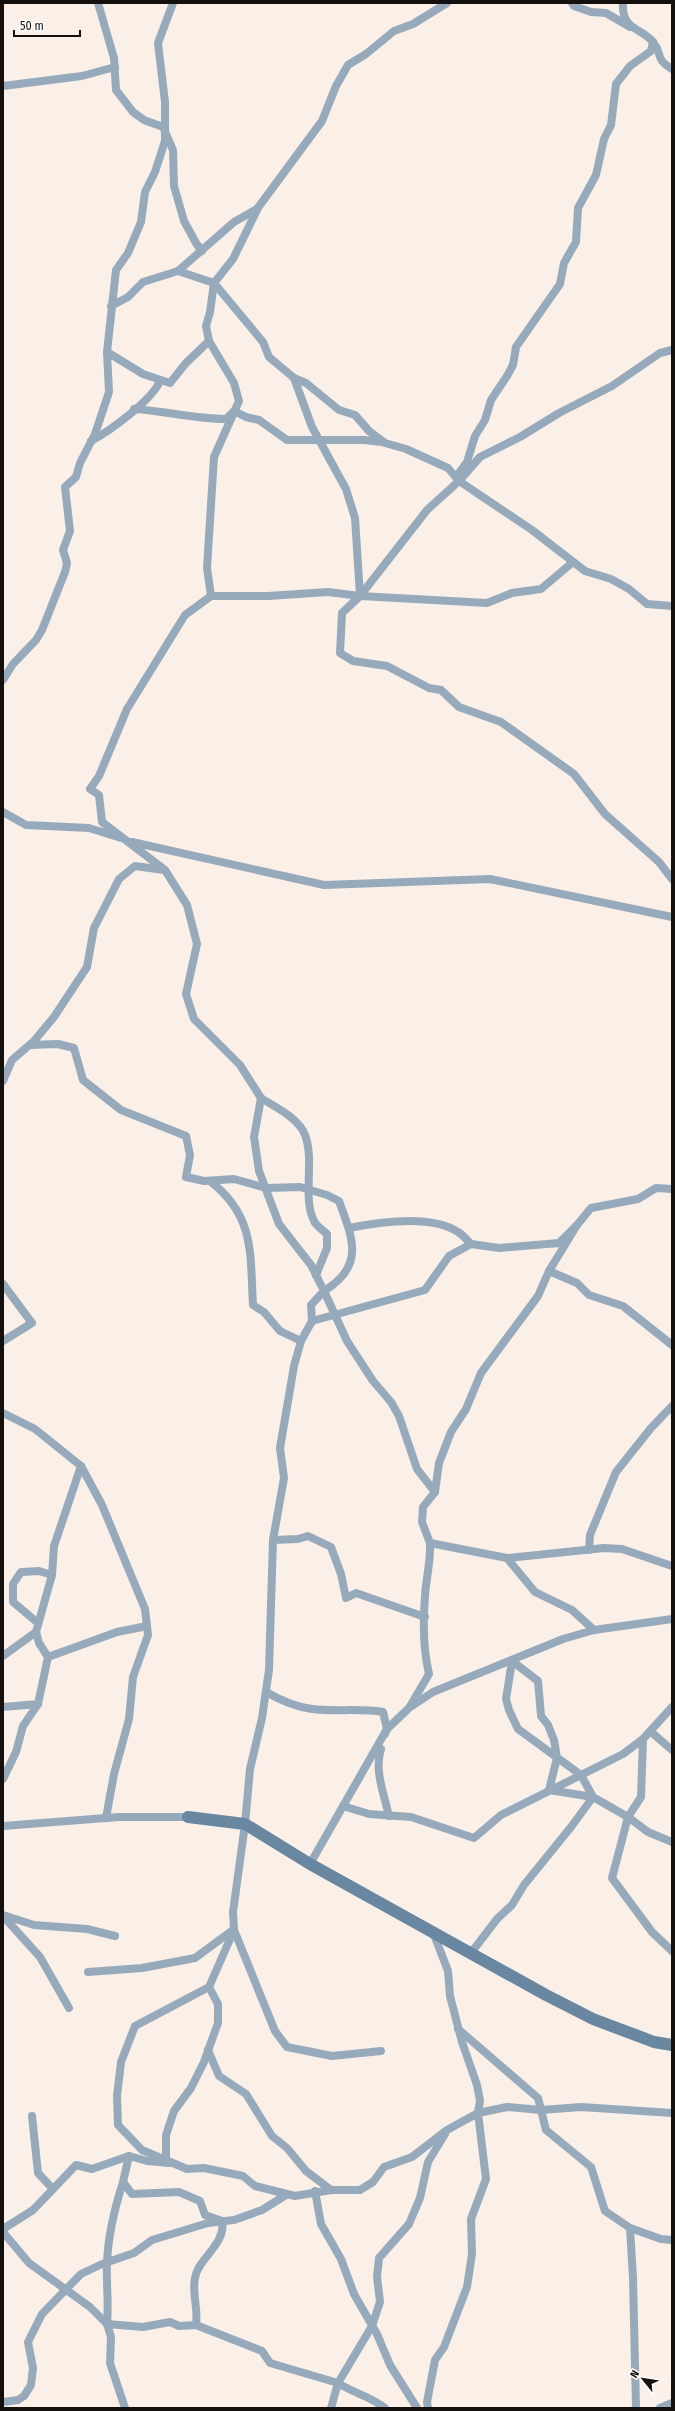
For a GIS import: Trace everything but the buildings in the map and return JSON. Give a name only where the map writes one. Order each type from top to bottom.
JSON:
[{"type":"main road","points":[[188,1817],[245,1824],[310,1864],[593,2019],[654,2042],[672,2045]]},
{"type":"street","points":[[98,3],[111,47],[116,90],[133,112],[144,120],[164,127],[174,150],[174,186],[184,221],[202,251]]},
{"type":"street","points":[[3,680],[13,664],[36,640],[42,630],[65,572],[67,563],[63,550],[70,531],[65,487],[76,477],[80,463],[91,442],[108,392],[107,352],[116,270],[128,253],[141,222],[145,192],[155,172],[165,141],[165,102],[158,42],[173,3]]},
{"type":"street","points":[[212,596],[208,568],[214,457],[239,401],[234,383],[210,340],[206,326],[210,312],[214,283],[233,259],[257,209],[322,121],[336,86],[348,65],[366,54],[394,31],[413,24],[447,3]]},
{"type":"street","points":[[572,3],[574,6],[591,12],[606,12],[653,42],[662,62],[672,69]]},
{"type":"street","points":[[623,3],[622,9],[631,28]]},
{"type":"street","points":[[458,479],[475,436],[485,420],[491,400],[513,365],[516,347],[560,284],[564,263],[576,242],[578,208],[596,175],[604,139],[611,125],[616,84],[630,66],[650,51],[653,42]]},
{"type":"street","points":[[3,86],[82,76],[114,67]]},
{"type":"street","points":[[111,306],[128,297],[144,282],[178,272],[234,222],[257,209]]},
{"type":"street","points":[[178,272],[214,283],[263,342],[269,357],[294,378],[306,383],[339,410],[355,414],[369,431],[385,442]]},
{"type":"street","points":[[107,352],[143,374],[160,381],[170,383],[186,364],[210,340]]},
{"type":"street","points":[[672,350],[660,353],[612,386],[559,413],[520,437],[480,457],[427,510],[360,596],[342,613],[340,653],[353,661],[387,666],[429,688],[441,690],[458,707],[501,722],[574,774],[605,814],[659,862],[672,879]]},
{"type":"street","points":[[294,378],[319,441],[346,489],[355,518],[360,596]]},
{"type":"street","points":[[91,442],[107,432],[156,392],[160,381]]},
{"type":"street","points":[[134,409],[181,414],[204,419],[226,419],[234,411]]},
{"type":"street","points":[[234,411],[246,417],[259,420],[287,440],[364,440],[385,442],[406,449],[448,468],[458,479],[532,530],[585,571],[611,579],[629,589],[647,604],[672,606]]},
{"type":"street","points":[[316,1275],[327,1248],[327,1234],[314,1222],[309,1190],[309,1168],[305,1134],[294,1120],[260,1098],[240,1065],[194,1019],[186,994],[197,944],[188,905],[165,870],[130,841],[102,822],[99,795],[90,789],[99,776],[127,710],[165,645],[185,615],[212,596],[268,596],[328,592],[360,596],[487,603],[512,593],[541,589],[573,562]]},
{"type":"street","points":[[3,812],[26,824],[90,828],[130,841],[324,885],[490,878],[672,916]]},
{"type":"street","points":[[3,1081],[12,1060],[30,1045],[54,1017],[87,967],[94,928],[120,879],[135,866],[165,870]]},
{"type":"street","points":[[30,1045],[58,1044],[74,1048],[83,1080],[121,1110],[186,1136],[190,1155],[186,1178],[210,1181],[234,1179],[266,1188],[300,1187],[327,1195],[339,1202],[352,1235],[351,1263],[339,1281],[324,1291],[311,1305],[312,1321],[301,1342],[294,1366],[280,1448],[284,1478],[273,1540],[269,1670],[250,1770],[245,1824],[233,1912],[234,1930],[275,2031],[287,2047],[332,2056],[381,2051]]},
{"type":"street","points":[[260,1098],[254,1137],[259,1171],[279,1224],[298,1247],[316,1275],[360,1362],[391,1402],[399,1416],[417,1470],[435,1492]]},
{"type":"street","points":[[210,1181],[227,1194],[243,1218],[250,1255],[253,1305],[264,1312],[280,1331],[301,1342]]},
{"type":"street","points":[[349,1228],[394,1222],[436,1223],[457,1231],[471,1244],[498,1248],[559,1243],[591,1208],[638,1199],[656,1188],[672,1189]]},
{"type":"street","points":[[409,1708],[429,1674],[425,1656],[425,1617],[430,1543],[422,1522],[423,1507],[435,1492],[439,1463],[451,1432],[466,1409],[480,1373],[538,1296],[549,1271],[577,1225]]},
{"type":"street","points":[[312,1321],[425,1290],[449,1256],[471,1244]]},
{"type":"street","points":[[549,1271],[577,1283],[590,1295],[623,1306],[672,1345]]},
{"type":"street","points":[[3,1284],[32,1323],[3,1341]]},
{"type":"street","points":[[589,1550],[590,1536],[616,1472],[651,1428],[672,1406]]},
{"type":"street","points":[[3,1413],[35,1429],[81,1466],[102,1505],[128,1561],[145,1609],[148,1635],[133,1677],[129,1719],[114,1774],[106,1818]]},
{"type":"street","points":[[3,1779],[16,1752],[24,1726],[38,1704],[48,1657],[39,1643],[36,1632],[52,1575],[54,1546],[81,1466]]},
{"type":"street","points":[[273,1540],[298,1540],[308,1536],[320,1541],[331,1547],[335,1556],[346,1598],[356,1594],[425,1617]]},
{"type":"street","points":[[430,1543],[507,1558],[589,1550],[622,1549],[672,1566]]},
{"type":"street","points":[[507,1558],[535,1592],[572,1610],[594,1630]]},
{"type":"street","points":[[38,1623],[13,1602],[13,1584],[21,1572],[39,1571],[52,1575]]},
{"type":"street","points":[[310,1864],[387,1730],[409,1708],[433,1692],[563,1639],[594,1630],[672,1619]]},
{"type":"street","points":[[48,1657],[117,1632],[147,1626]]},
{"type":"street","points":[[3,1656],[36,1632]]},
{"type":"street","points":[[512,1661],[538,1681],[541,1716],[548,1725],[554,1740],[557,1758],[549,1790]]},
{"type":"street","points":[[512,1661],[506,1699],[509,1710],[518,1729],[581,1775],[593,1797]]},
{"type":"street","points":[[266,1692],[291,1704],[312,1709],[366,1709],[383,1712],[387,1730],[378,1758],[379,1776],[389,1816]]},
{"type":"street","points":[[3,1706],[38,1704]]},
{"type":"street","points":[[343,1806],[369,1814],[411,1818],[474,1838],[501,1815],[623,1754],[643,1739],[672,1707]]},
{"type":"street","points":[[650,1731],[672,1750]]},
{"type":"street","points":[[643,1739],[641,1797],[628,1817],[612,1878],[652,1932],[672,1951]]},
{"type":"street","points":[[549,1790],[593,1797],[628,1817],[648,1832],[672,1842]]},
{"type":"street","points":[[470,1953],[497,1919],[512,1905],[524,1886],[593,1797]]},
{"type":"street","points":[[3,1826],[106,1818],[188,1817]]},
{"type":"street","points":[[3,1915],[34,1925],[87,1929],[115,1936]]},
{"type":"street","points":[[3,1915],[40,1957],[69,2008]]},
{"type":"street","points":[[88,1972],[142,1968],[195,1958],[234,1930]]},
{"type":"street","points":[[234,1930],[210,1987],[135,2026],[121,2062],[117,2096],[118,2125],[142,2150],[187,2169],[204,2168],[243,2176],[255,2186],[286,2195],[295,2196],[315,2191],[360,2190],[373,2182],[384,2167],[412,2157],[447,2130],[478,2113],[508,2107],[540,2110],[581,2107],[672,2113]]},
{"type":"street","points":[[428,2408],[427,2402],[435,2360],[444,2347],[467,2287],[472,2254],[471,2220],[486,2179],[478,2113],[480,2101],[477,2085],[458,2029],[450,1996],[448,1971],[433,1932]]},
{"type":"street","points":[[170,2161],[166,2134],[174,2111],[191,2088],[218,2023],[218,2004],[210,1987]]},
{"type":"street","points":[[458,2029],[538,2098],[546,2130],[591,2166],[605,2211],[630,2228],[661,2239],[672,2240]]},
{"type":"street","points":[[208,2050],[219,2076],[246,2094],[272,2136],[287,2148],[306,2171],[331,2190]]},
{"type":"street","points":[[32,2116],[38,2173],[53,2189]]},
{"type":"street","points":[[330,2408],[338,2383],[372,2326],[380,2302],[377,2277],[379,2258],[409,2224],[420,2198],[428,2162],[447,2130]]},
{"type":"street","points":[[3,2229],[33,2210],[76,2165],[92,2169],[129,2156],[147,2161],[170,2161]]},
{"type":"street","points":[[125,2408],[110,2363],[111,2337],[107,2324],[109,2306],[107,2262],[115,2206],[123,2182],[129,2156]]},
{"type":"street","points":[[123,2182],[132,2194],[179,2192],[200,2201],[205,2215],[222,2221]]},
{"type":"street","points":[[315,2191],[321,2224],[341,2259],[354,2294],[372,2326],[390,2365],[417,2408]]},
{"type":"street","points":[[3,2402],[18,2400],[24,2396],[31,2385],[33,2368],[28,2342],[42,2314],[81,2274],[107,2262],[134,2254],[152,2240],[208,2223],[234,2220],[262,2210],[286,2195]]},
{"type":"street","points":[[196,2325],[194,2302],[197,2270],[214,2248],[224,2228],[222,2221]]},
{"type":"street","points":[[630,2228],[633,2278],[636,2408]]},
{"type":"street","points":[[3,2232],[29,2263],[64,2290],[90,2307],[107,2324],[143,2327],[170,2322],[179,2326],[196,2325],[262,2351],[270,2363],[338,2383],[348,2389],[359,2392],[385,2408]]},
{"type":"street","points":[[660,2408],[672,2403]]}]
